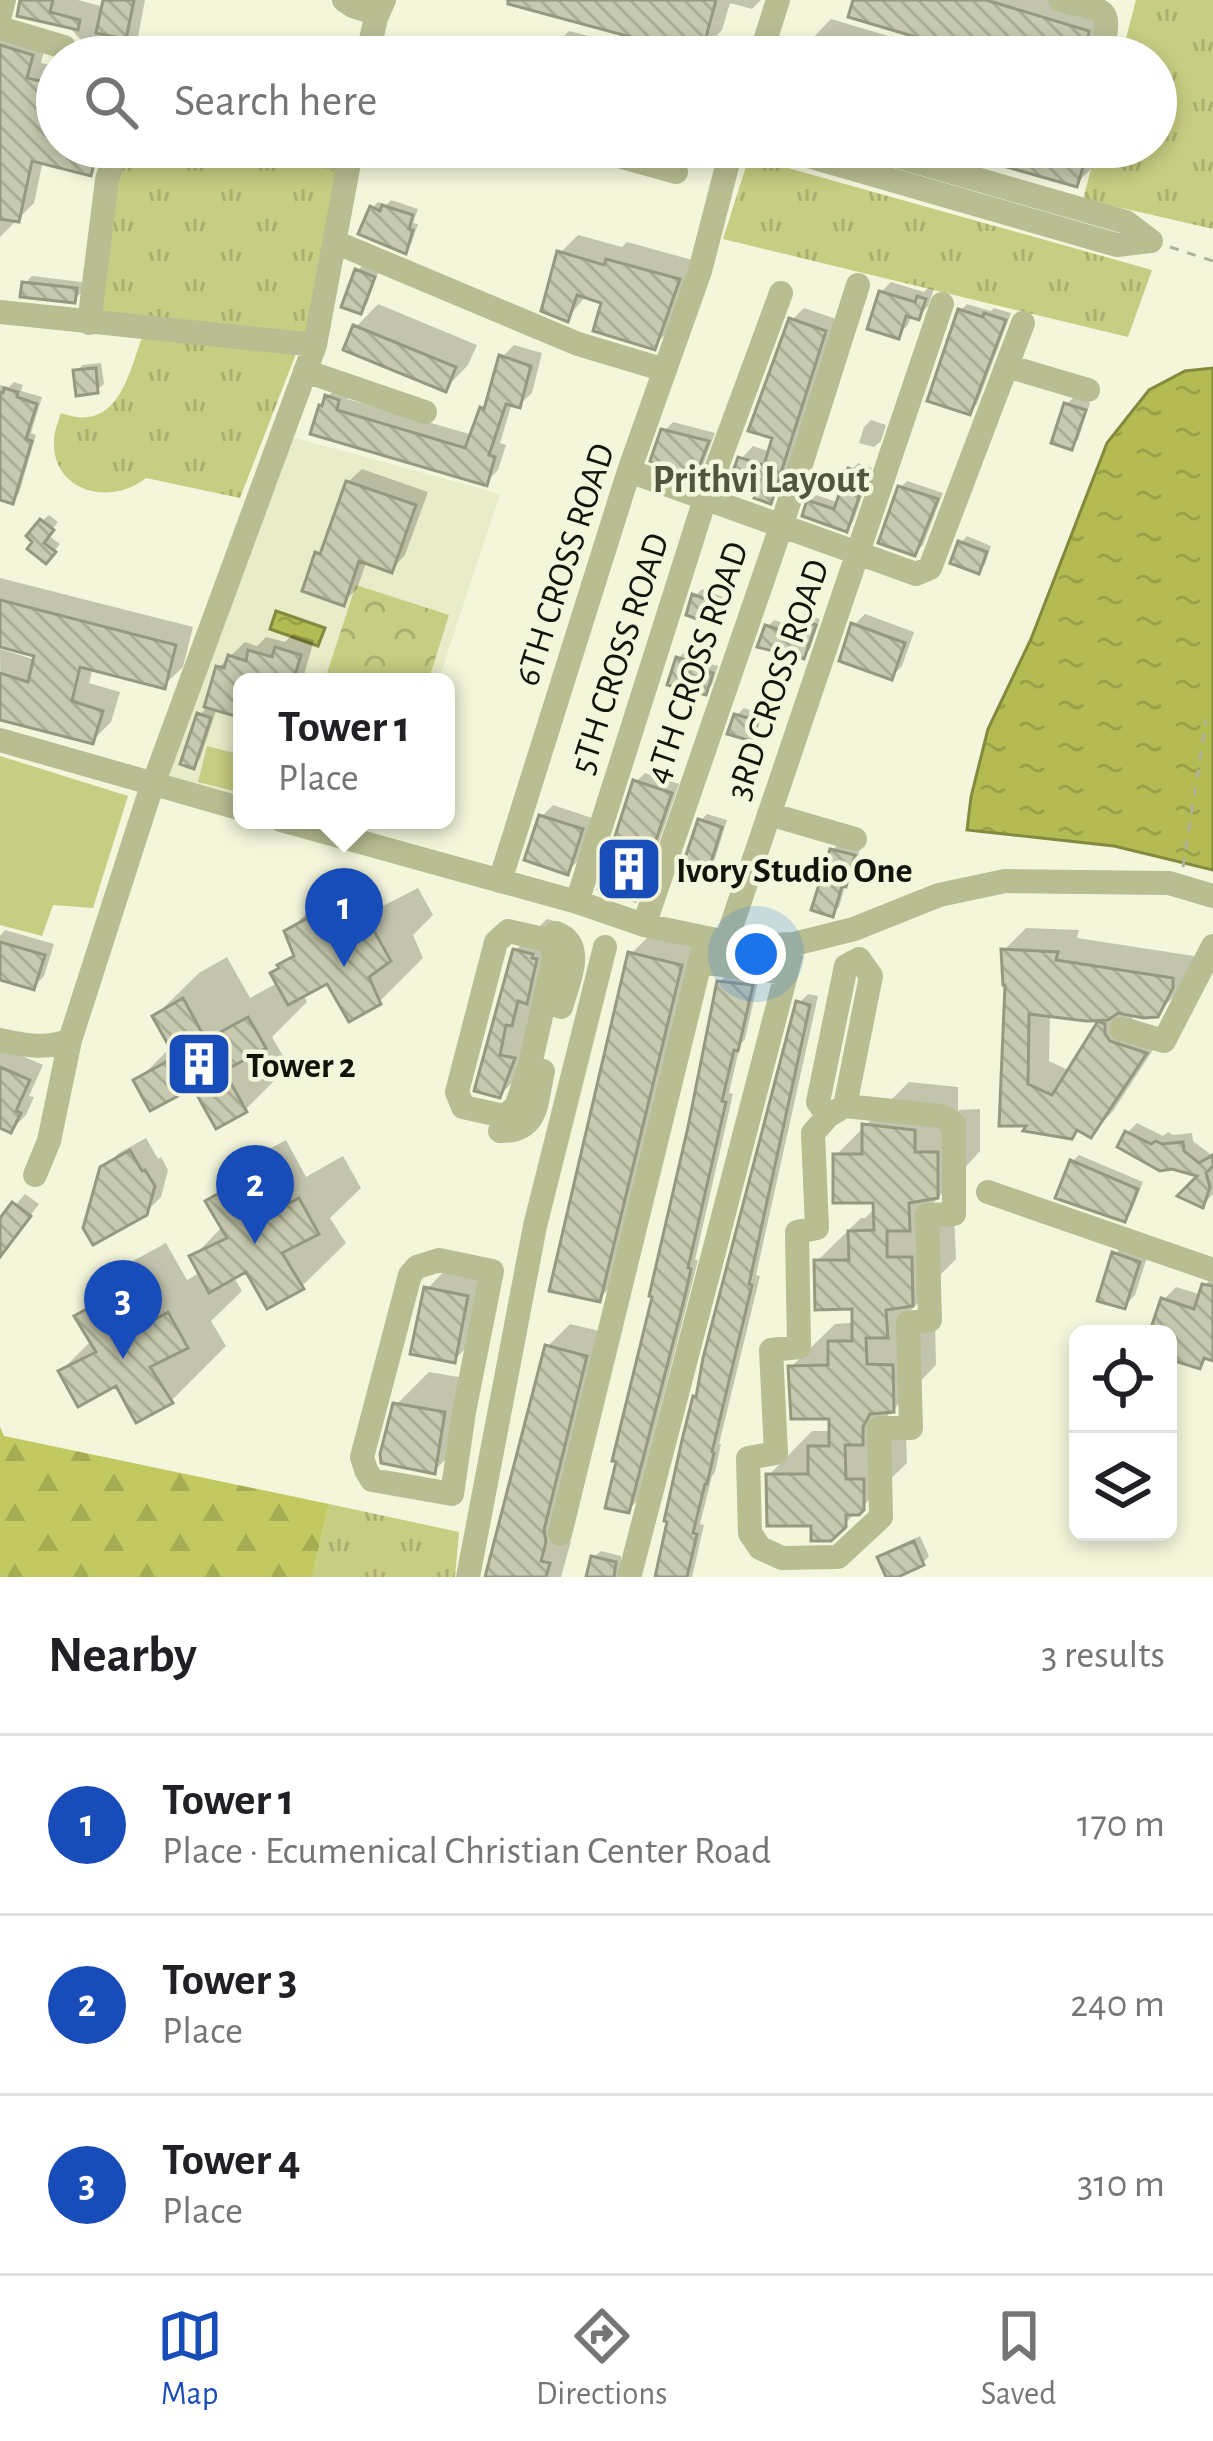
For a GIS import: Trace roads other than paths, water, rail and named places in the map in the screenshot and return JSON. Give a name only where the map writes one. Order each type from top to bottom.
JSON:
[{"type":"street","points":[[0,15],[4,0]]},
{"type":"street","points":[[344,0],[353,6],[381,7]]},
{"type":"street","points":[[767,36],[778,0]]},
{"type":"street","points":[[1060,0],[1106,14],[1106,36]]},
{"type":"street","points":[[0,28],[36,39]]},
{"type":"street","points":[[89,323],[111,168]]},
{"type":"street","points":[[34,1175],[49,1141],[70,1040],[154,784],[315,345],[348,168]]},
{"type":"street","points":[[662,168],[676,172]]},
{"type":"street","name":"6TH CROSS ROAD","points":[[500,881],[629,471],[700,272],[726,168]]},
{"type":"street","points":[[850,168],[1117,245],[1151,241],[1126,223],[937,168]]},
{"type":"street","points":[[335,242],[578,344],[665,370]]},
{"type":"street","name":"4TH CROSS ROAD","points":[[564,1008],[623,918],[783,521],[858,285]]},
{"type":"street","name":"5TH CROSS ROAD","points":[[577,902],[705,499],[781,293]]},
{"type":"street","name":"3RD CROSS ROAD","points":[[560,1534],[710,947],[770,814],[942,304]]},
{"type":"street","points":[[0,312],[315,345]]},
{"type":"street","points":[[629,471],[916,574],[930,568],[1023,323]]},
{"type":"street","points":[[1007,366],[1088,391]]},
{"type":"street","points":[[305,371],[425,412]]},
{"type":"street","points":[[0,740],[233,806]]},
{"type":"street","points":[[770,814],[855,839]]},
{"type":"street","points":[[313,829],[577,902],[785,974]]},
{"type":"street","points":[[710,947],[794,944],[854,929],[939,895],[1005,881],[1169,883],[1213,896]]},
{"type":"street","points":[[836,1111],[813,1133],[817,1228],[797,1232],[799,1348],[771,1350],[776,1453],[748,1458],[749,1533],[760,1548],[782,1558],[838,1557],[881,1517],[879,1428],[911,1428],[908,1323],[930,1320],[927,1215],[954,1214],[954,1124],[942,1116],[836,1111],[818,1102],[846,966],[859,959],[854,929]]},
{"type":"street","points":[[468,1577],[535,1226],[571,1077],[564,1008],[555,955],[547,940],[508,932],[496,942],[457,1092],[463,1107],[504,1116],[517,1107],[564,1008],[574,952],[569,939],[556,933]]},
{"type":"street","points":[[631,1574],[794,944]]},
{"type":"street","points":[[1120,1029],[1164,1041],[1213,946]]},
{"type":"street","points":[[0,1040],[57,1046],[70,1040]]},
{"type":"street","points":[[536,1070],[571,1077]]},
{"type":"street","points":[[500,1131],[521,1128],[533,1117],[536,1070]]},
{"type":"street","points":[[988,1192],[1213,1270]]},
{"type":"street","points":[[455,1255],[495,1266],[452,1494],[372,1480],[362,1457],[410,1275],[417,1267],[439,1260],[492,1271]]},
{"type":"street","points":[[471,1381],[503,1384]]},
{"type":"street","points":[[464,1412],[499,1418]]},
{"type":"street","points":[[375,1496],[426,1503],[437,1491]]},
{"type":"water","points":[[1213,368],[1213,870],[1114,846],[967,830],[988,729],[1031,639],[1107,443],[1149,390],[1185,371]]},
{"type":"water","points":[[276,611],[325,628],[318,646],[270,629]]},
{"type":"place","name":"Ivory Studio One","points":[[629,869]]},
{"type":"place","name":"Tower 1","points":[[344,967]]},
{"type":"place","name":"Tower 2","points":[[199,1064]]},
{"type":"place","name":"Tower 3","points":[[255,1244]]},
{"type":"place","name":"Tower 4","points":[[123,1359]]},
{"type":"district","name":"Prithvi Layout","points":[[761,478]]}]
